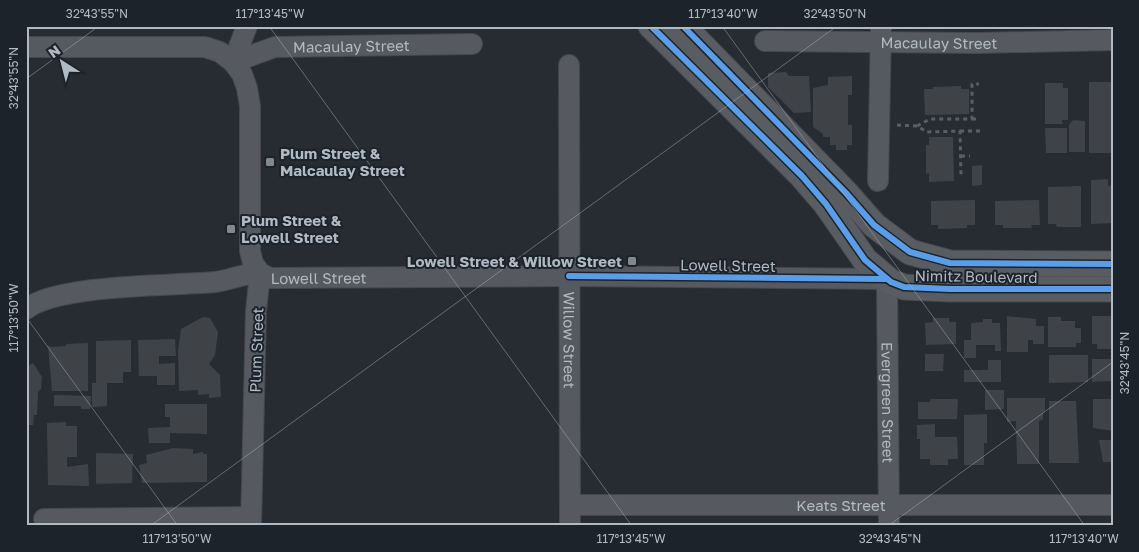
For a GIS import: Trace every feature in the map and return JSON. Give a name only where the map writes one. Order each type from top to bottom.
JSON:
[{"type":"main road","name":"Nimitz Boulevard","points":[[652,26],[802,176],[826,204],[865,260],[886,279],[904,287],[950,289],[1113,289]]},
{"type":"main road","name":"Nimitz Boulevard","points":[[683,26],[880,230],[917,254],[943,262],[968,264],[1113,264]]},
{"type":"main road","points":[[886,279],[968,264]]},
{"type":"street","points":[[233,62],[247,26]]},
{"type":"street","points":[[878,181],[880,34]]},
{"type":"street","name":"Macaulay Street","points":[[765,41],[880,34],[978,42],[1113,40]]},
{"type":"street","name":"Macaulay Street","points":[[233,62],[275,47],[472,44]]},
{"type":"street","name":"Plum Street","points":[[26,47],[198,46],[216,50],[233,62],[244,79],[248,94],[250,251],[253,263],[260,274],[256,311],[251,522]]},
{"type":"street","name":"Willow Street","points":[[570,65],[570,526]]},
{"type":"street","name":"Lowell Street","points":[[30,300],[128,286],[218,282],[260,274],[271,278],[569,276],[886,279]]},
{"type":"street","name":"Evergreen Street","points":[[886,279],[889,526]]},
{"type":"street","name":"Keats Street","points":[[570,505],[1113,505]]},
{"type":"street","points":[[44,519],[251,522]]},
{"type":"path","points":[[972,119],[972,84],[979,84]]},
{"type":"path","points":[[918,126],[930,119],[980,119]]},
{"type":"path","points":[[888,124],[918,126],[927,132],[980,131]]},
{"type":"path","points":[[960,132],[961,176]]},
{"type":"path","points":[[960,156],[970,156]]},
{"type":"building","points":[[786,72],[789,76],[809,76],[811,112],[794,113],[768,87],[768,73]]},
{"type":"building","points":[[852,76],[852,95],[848,95],[848,125],[852,125],[852,145],[847,145],[847,150],[836,150],[836,145],[830,145],[830,137],[823,137],[823,134],[813,127],[813,88],[828,85],[828,77]]},
{"type":"building","points":[[1089,82],[1113,82],[1113,153],[1089,153]]},
{"type":"building","points":[[1045,83],[1063,83],[1063,88],[1068,88],[1068,120],[1062,120],[1063,124],[1045,124]]},
{"type":"building","points":[[961,86],[961,89],[969,89],[969,114],[925,115],[924,89]]},
{"type":"building","points":[[1073,120],[1085,121],[1085,152],[1069,152],[1069,125]]},
{"type":"building","points":[[1045,128],[1067,128],[1067,153],[1046,153]]},
{"type":"building","points":[[929,137],[953,137],[954,181],[929,182],[929,173],[926,174],[926,145],[929,145]]},
{"type":"building","points":[[982,165],[982,185],[972,186],[972,166]]},
{"type":"building","points":[[1108,179],[1108,186],[1113,186],[1113,223],[1091,224],[1091,180]]},
{"type":"building","points":[[1081,186],[1081,227],[1057,227],[1056,224],[1048,224],[1048,187]]},
{"type":"building","points":[[975,200],[975,225],[967,225],[967,228],[938,229],[938,225],[931,225],[931,201]]},
{"type":"building","points":[[1039,200],[1040,225],[1031,225],[1032,228],[1003,228],[1003,225],[995,225],[995,201]]},
{"type":"building","points":[[1007,316],[1036,319],[1036,326],[1044,326],[1044,344],[1033,344],[1033,340],[1028,340],[1028,352],[1007,352]]},
{"type":"building","points":[[1092,316],[1113,316],[1113,349],[1097,349],[1097,344],[1092,344]]},
{"type":"building","points":[[203,317],[210,318],[218,332],[215,355],[209,364],[220,375],[221,397],[209,398],[209,394],[198,395],[198,390],[179,391],[178,351],[181,329]]},
{"type":"building","points":[[1048,317],[1061,317],[1061,321],[1075,321],[1075,328],[1081,328],[1081,343],[1076,343],[1076,347],[1048,347]]},
{"type":"building","points":[[933,318],[949,318],[949,322],[956,322],[956,344],[926,345],[925,323],[933,322]]},
{"type":"building","points":[[983,319],[992,319],[992,323],[1000,323],[1001,351],[995,351],[995,345],[976,345],[976,358],[964,358],[964,340],[971,340],[971,323],[983,322]]},
{"type":"building","points":[[175,339],[176,356],[159,356],[159,364],[175,363],[175,385],[157,385],[157,376],[139,376],[138,340]]},
{"type":"building","points":[[131,340],[131,372],[123,372],[123,383],[107,383],[107,406],[92,407],[92,383],[96,383],[96,341]]},
{"type":"building","points":[[88,343],[88,391],[52,391],[48,345],[51,347]]},
{"type":"building","points":[[925,354],[944,354],[943,371],[925,371]]},
{"type":"building","points":[[1049,355],[1088,355],[1088,382],[1049,383]]},
{"type":"building","points":[[1092,359],[1113,359],[1113,381],[1092,382]]},
{"type":"building","points":[[988,360],[1001,360],[1001,382],[964,382],[964,370],[988,370]]},
{"type":"building","points":[[33,363],[42,377],[41,389],[38,392],[37,415],[34,415],[33,425],[26,425],[26,367]]},
{"type":"building","points":[[985,390],[1004,390],[1004,409],[985,410]]},
{"type":"building","points":[[54,395],[91,396],[90,409],[81,409],[81,406],[54,406]]},
{"type":"building","points":[[1007,398],[1045,398],[1045,412],[1043,412],[1043,419],[1039,421],[1039,464],[1017,464],[1016,421],[1007,422]]},
{"type":"building","points":[[930,399],[958,399],[957,419],[918,419],[918,402],[930,402]]},
{"type":"building","points":[[1093,399],[1113,399],[1113,431],[1093,428]]},
{"type":"building","points":[[1049,401],[1076,401],[1079,463],[1049,463]]},
{"type":"building","points":[[165,404],[207,404],[207,434],[170,433],[170,443],[149,443],[148,428],[170,427],[170,417],[165,417]]},
{"type":"building","points":[[987,414],[987,443],[984,443],[984,465],[964,465],[964,415]]},
{"type":"building","points":[[66,422],[66,426],[77,426],[77,457],[67,457],[67,467],[88,464],[89,486],[48,485],[47,423]]},
{"type":"building","points":[[935,424],[935,437],[957,437],[958,459],[948,459],[948,465],[930,465],[930,459],[920,459],[920,439],[917,439],[917,425]]},
{"type":"building","points":[[1099,440],[1113,440],[1113,462],[1103,462]]},
{"type":"building","points":[[173,448],[193,449],[193,454],[203,452],[203,454],[207,454],[207,482],[142,483],[139,465],[147,463],[146,455]]},
{"type":"building","points":[[96,453],[133,454],[132,483],[96,484]]},
{"type":"cycle path","points":[[651,26],[802,176],[826,204],[865,260],[891,282],[904,287],[950,289],[1113,289]]},
{"type":"cycle path","points":[[683,26],[846,193],[874,225],[910,252],[950,263],[1113,264]]},
{"type":"cycle path","points":[[569,276],[887,279]]},
{"type":"place","name":"Plum Street & Malcaulay Street","points":[[270,162]]},
{"type":"place","name":"Plum Street & Lowell Street","points":[[231,229]]},
{"type":"place","name":"Lowell Street & Willow Street","points":[[632,261]]}]
